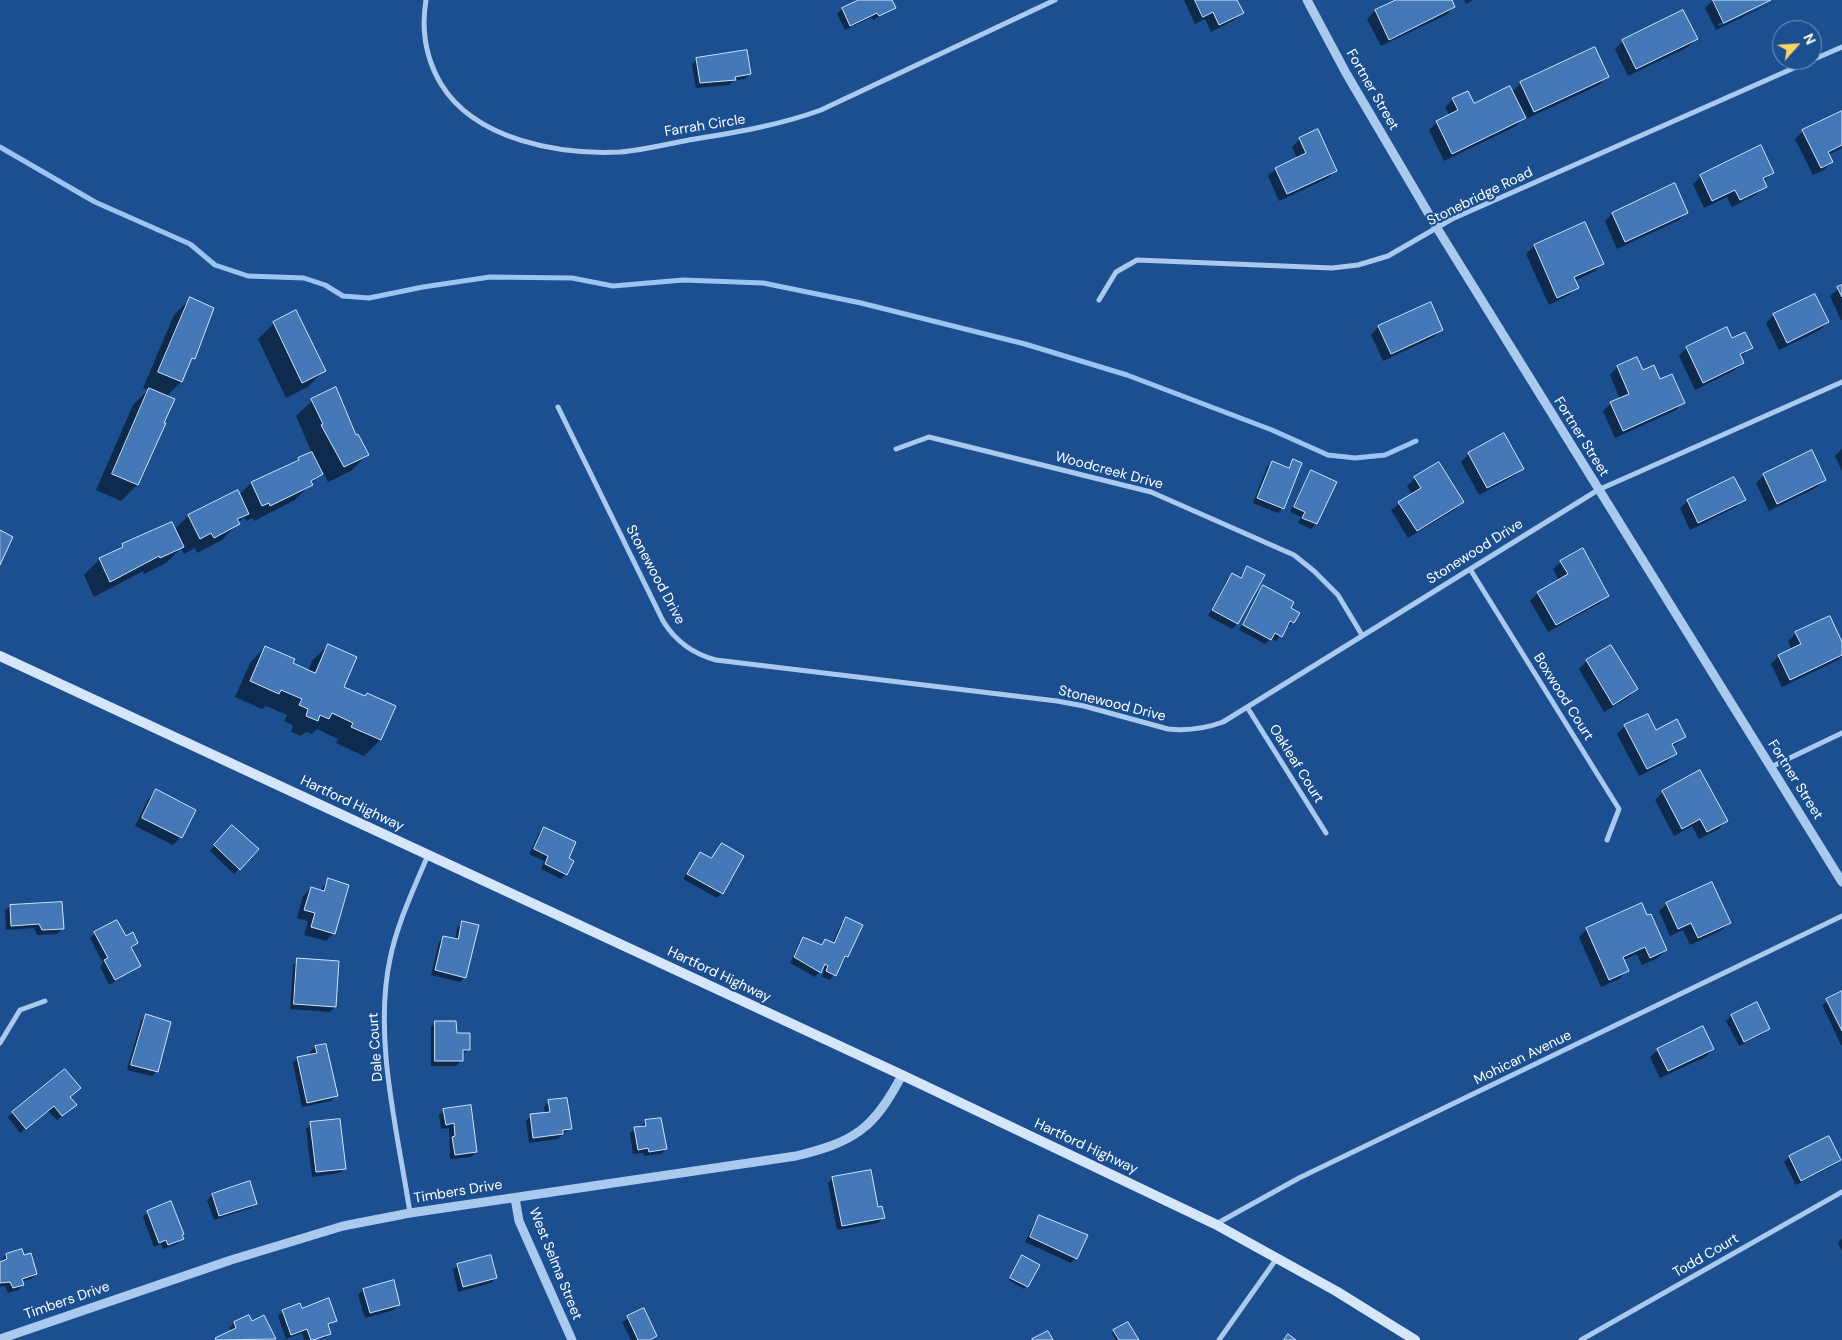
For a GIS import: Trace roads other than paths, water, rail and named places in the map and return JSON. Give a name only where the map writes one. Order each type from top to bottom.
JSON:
[{"type":"main road","name":"Hartford Highway","points":[[0,656],[902,1075],[1215,1224],[1277,1257],[1415,1340]]},
{"type":"street","name":"Farrah Circle","points":[[426,0],[423,20],[424,42],[439,81],[458,106],[475,119],[502,134],[535,144],[582,151],[621,152],[758,129],[800,118],[821,110],[1055,0]]},
{"type":"street","name":"Fortner Street","points":[[1307,0],[1346,73],[1437,228],[1842,882]]},
{"type":"street","name":"Stonebridge Road","points":[[1822,56],[1842,47]]},
{"type":"street","name":"Stonebridge Road","points":[[1099,300],[1116,272],[1137,260],[1332,268],[1358,265],[1388,256],[1452,219],[1789,70]]},
{"type":"street","name":"Stonewood Drive","points":[[558,407],[663,622],[676,639],[695,653],[716,660],[1056,701],[1084,706],[1168,729],[1182,730],[1210,727],[1223,722],[1598,490],[1842,382]]},
{"type":"street","name":"Woodcreek Drive","points":[[896,449],[929,436],[1151,492],[1294,555],[1314,571],[1338,595],[1362,635]]},
{"type":"street","name":"Boxwood Court","points":[[1470,568],[1619,809],[1607,840]]},
{"type":"street","name":"Oakleaf Court","points":[[1247,708],[1326,832]]},
{"type":"street","points":[[1771,767],[1842,733]]},
{"type":"street","name":"Dale Court","points":[[410,1213],[387,1063],[384,1026],[385,1000],[390,959],[411,895],[428,855]]},
{"type":"street","name":"Mohican Avenue","points":[[1215,1224],[1298,1178],[1842,916]]},
{"type":"street","points":[[0,1043],[20,1010],[45,1001]]},
{"type":"street","name":"Timbers Drive","points":[[0,1339],[343,1226],[410,1213],[796,1156],[827,1148],[848,1140],[864,1129],[879,1114],[902,1075]]},
{"type":"street","name":"Todd Court","points":[[1581,1340],[1842,1192]]},
{"type":"street","name":"West Selma Street","points":[[515,1198],[519,1221],[572,1340]]},
{"type":"street","points":[[1219,1340],[1277,1257]]},
{"type":"waterway","points":[[0,147],[95,202],[190,244],[215,265],[248,276],[304,278],[325,285],[343,296],[369,298],[423,287],[490,277],[572,278],[613,286],[683,280],[763,283],[861,303],[1025,344],[1127,375],[1272,430],[1328,455],[1355,458],[1385,455],[1416,441]]}]
